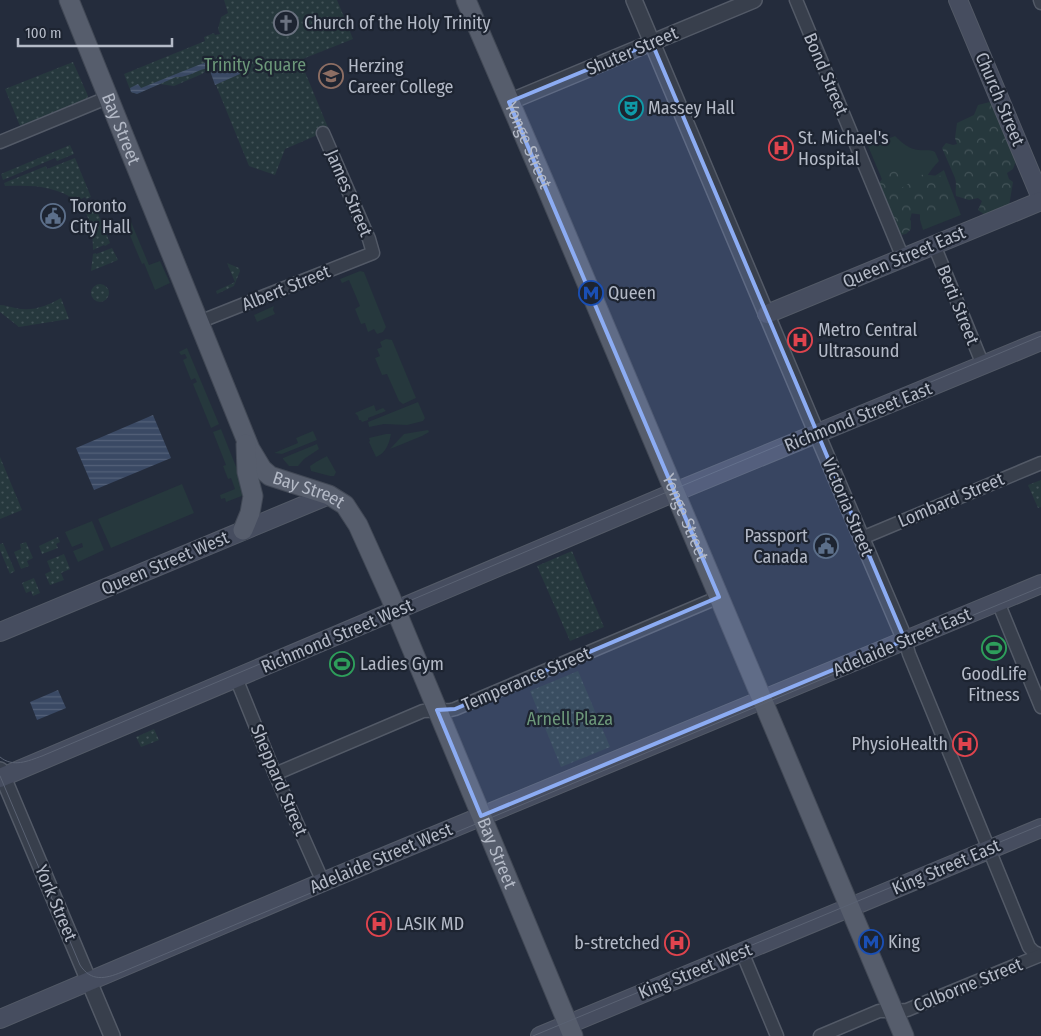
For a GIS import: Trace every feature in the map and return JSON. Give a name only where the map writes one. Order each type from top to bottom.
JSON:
[{"type":"main road","name":"Bay Street","points":[[69,0],[256,459],[262,469],[270,476],[311,488],[329,495],[345,505],[358,526],[570,1030]]},
{"type":"main road","name":"Yonge Street","points":[[466,0],[904,1036]]},
{"type":"main road","name":"Church Street","points":[[958,0],[1041,199]]},
{"type":"main road","name":"Queen Street East","points":[[767,314],[1041,199]]},
{"type":"main road","name":"Richmond Street East","points":[[674,493],[1041,341]]},
{"type":"main road","points":[[243,530],[250,514],[253,496],[247,472],[246,437]]},
{"type":"main road","name":"Richmond Street West","points":[[1,775],[674,493]]},
{"type":"main road","name":"Queen Street West","points":[[0,632],[329,495]]},
{"type":"main road","name":"Adelaide Street East","points":[[762,700],[1041,584]]},
{"type":"main road","name":"Adelaide Street West","points":[[0,1019],[323,882],[762,700]]},
{"type":"main road","name":"King Street East","points":[[850,906],[1041,828]]},
{"type":"main road","name":"King Street West","points":[[540,1036],[570,1030],[742,952],[850,906]]},
{"type":"street","name":"Victoria Street","points":[[634,0],[905,640],[916,672],[1029,947],[1041,955]]},
{"type":"street","name":"Shuter Street","points":[[509,102],[754,0]]},
{"type":"street","name":"Bond Street","points":[[796,0],[903,258]]},
{"type":"street","points":[[0,142],[109,97]]},
{"type":"street","name":"James Street","points":[[323,133],[369,239],[373,253]]},
{"type":"street","name":"Berti Street","points":[[934,245],[983,365]]},
{"type":"street","name":"Albert Street","points":[[199,322],[373,253]]},
{"type":"street","name":"Lombard Street","points":[[862,538],[1041,463]]},
{"type":"street","name":"Temperance Street","points":[[275,774],[423,711],[455,709],[719,598]]},
{"type":"street","points":[[998,602],[1041,707]]},
{"type":"street","name":"Sheppard Street","points":[[236,678],[275,774],[323,882]]},
{"type":"street","name":"York Street","points":[[1,775],[112,1036]]},
{"type":"street","points":[[742,952],[777,1036]]},
{"type":"street","name":"Colborne Street","points":[[820,1036],[879,1011],[907,1010],[1041,955]]},
{"type":"highlighted area","points":[[652,43],[905,640],[481,816],[437,710],[455,709],[719,597],[509,102]]},
{"type":"green space","name":"Trinity Square","points":[[224,0],[337,0],[353,39],[300,60],[329,130],[285,149],[275,175],[249,166],[209,68],[202,74],[174,86],[159,84],[137,94],[131,92],[124,74],[205,41],[204,37],[214,33],[215,35],[220,34],[218,29],[221,17],[228,13]]},
{"type":"green space","points":[[73,62],[88,96],[87,99],[20,126],[5,89]]},
{"type":"green space","points":[[990,102],[1016,161],[1013,169],[1007,173],[1009,179],[1013,182],[1009,206],[985,215],[978,210],[982,201],[978,198],[969,200],[956,196],[955,178],[942,148],[946,143],[957,144],[955,138],[957,123],[974,115],[978,105]]},
{"type":"green space","points":[[895,136],[912,148],[935,152],[939,161],[922,184],[915,201],[908,229],[904,232],[868,146]]},
{"type":"green space","points":[[70,145],[74,154],[57,161],[55,158],[3,180],[1,174]]},
{"type":"green space","points":[[75,158],[91,197],[86,199],[85,197],[77,201],[60,192],[42,187],[5,186],[4,183],[46,166],[47,169]]},
{"type":"green space","points":[[896,170],[901,171],[901,178],[896,182],[899,188],[921,175],[943,176],[952,203],[946,211],[925,215],[909,213],[911,229],[906,234],[900,235],[880,190],[879,183],[885,175]]},
{"type":"green space","points":[[944,170],[961,215],[923,230],[920,214],[932,181],[936,175]]},
{"type":"green space","points":[[93,201],[110,243],[93,250],[91,226],[87,215],[80,205]]},
{"type":"green space","points":[[129,217],[149,265],[160,261],[170,283],[155,290],[123,219]]},
{"type":"green space","points":[[112,248],[118,260],[91,271],[93,254]]},
{"type":"green space","points":[[227,263],[239,268],[240,271],[234,286],[217,294],[216,291],[235,282]]},
{"type":"green space","points":[[360,271],[364,272],[386,327],[383,332],[377,334],[374,329],[368,332],[365,323],[361,324],[355,309],[360,306],[349,280],[342,283],[340,279]]},
{"type":"green space","points":[[96,284],[104,284],[109,289],[107,300],[96,302],[91,297],[91,289]]},
{"type":"green space","points":[[61,298],[69,319],[19,327],[0,312],[0,305],[33,309],[45,306]]},
{"type":"green space","points":[[274,306],[275,314],[257,322],[254,315]]},
{"type":"green space","points":[[386,339],[392,340],[416,398],[403,404],[399,401],[387,374],[382,375],[375,358],[380,356],[377,349],[382,347],[380,342]]},
{"type":"green space","points":[[187,348],[219,424],[211,428],[193,384],[197,382],[195,378],[191,380],[183,360],[187,358],[185,354],[181,355],[179,352]]},
{"type":"green space","points":[[418,402],[425,418],[423,421],[407,425],[384,424],[369,427],[368,422]]},
{"type":"green space","points":[[374,405],[376,411],[383,408],[386,411],[362,422],[359,420],[355,413]]},
{"type":"green space","points":[[221,429],[247,494],[226,502],[225,498],[221,499],[220,495],[235,489],[231,478],[228,479],[223,466],[226,465],[213,432]]},
{"type":"green space","points":[[428,430],[429,432],[422,436],[390,449],[404,434]]},
{"type":"green space","points":[[313,431],[317,440],[282,454],[274,453],[298,443],[296,438]]},
{"type":"green space","points":[[391,434],[388,445],[385,451],[376,457],[369,438]]},
{"type":"green space","points":[[317,444],[319,449],[304,459],[298,466],[289,466],[283,459],[283,458]]},
{"type":"green space","points":[[327,456],[336,472],[334,476],[311,471],[310,466]]},
{"type":"green space","points":[[0,457],[22,510],[0,519]]},
{"type":"green space","points":[[1041,480],[1041,507],[1038,508],[1028,485]]},
{"type":"green space","points":[[182,484],[194,513],[111,548],[98,519]]},
{"type":"green space","points":[[92,521],[104,550],[78,562],[73,551],[83,547],[82,543],[72,547],[65,532]]},
{"type":"green space","points":[[58,537],[60,542],[56,544],[58,548],[42,554],[39,546]]},
{"type":"green space","points":[[26,542],[33,558],[27,561],[29,566],[21,569],[14,552],[21,549],[20,544]]},
{"type":"green space","points":[[3,543],[15,571],[10,574],[0,550],[0,544]]},
{"type":"green space","points":[[572,551],[604,627],[570,641],[537,566]]},
{"type":"green space","points":[[64,554],[70,569],[61,573],[64,580],[50,585],[45,574],[51,571],[47,561]]},
{"type":"green space","points":[[34,578],[40,593],[33,596],[31,591],[26,593],[22,583]]},
{"type":"green space","name":"Arnell Plaza","points":[[578,671],[610,747],[561,767],[530,691]]},
{"type":"green space","points":[[154,729],[159,740],[141,747],[136,737]]},
{"type":"water","points":[[208,62],[220,64],[223,67],[236,67],[240,74],[215,85],[209,68],[176,77],[137,94],[131,92],[130,88],[138,84],[141,88]]},
{"type":"water","points":[[153,415],[171,458],[94,490],[76,448]]},
{"type":"water","points":[[58,690],[66,708],[37,720],[30,702]]},
{"type":"tram line","points":[[0,757],[15,763],[42,756],[1041,336]]},
{"type":"tram line","points":[[0,776],[80,965],[89,974],[99,978],[122,972],[1041,587]]},
{"type":"tram line","points":[[533,1036],[1041,825]]},
{"type":"place","name":"Church of the Holy Trinity","points":[[286,23]]},
{"type":"place","name":"Herzing Career College","points":[[331,76]]},
{"type":"place","name":"Massey Hall","points":[[631,108]]},
{"type":"place","name":"St. Michael's Hospital","points":[[781,148]]},
{"type":"place","name":"Toronto City Hall","points":[[53,216]]},
{"type":"place","name":"Queen","points":[[591,293]]},
{"type":"place","name":"Metro Central Ultrasound","points":[[800,340]]},
{"type":"place","name":"Passport Canada","points":[[826,546]]},
{"type":"place","name":"GoodLife Fitness","points":[[994,648]]},
{"type":"place","name":"Ladies Gym","points":[[342,664]]},
{"type":"place","name":"PhysioHealth","points":[[965,744]]},
{"type":"place","name":"LASIK MD","points":[[379,924]]},
{"type":"place","name":"King","points":[[871,942]]},
{"type":"place","name":"b-stretched","points":[[677,943]]}]
